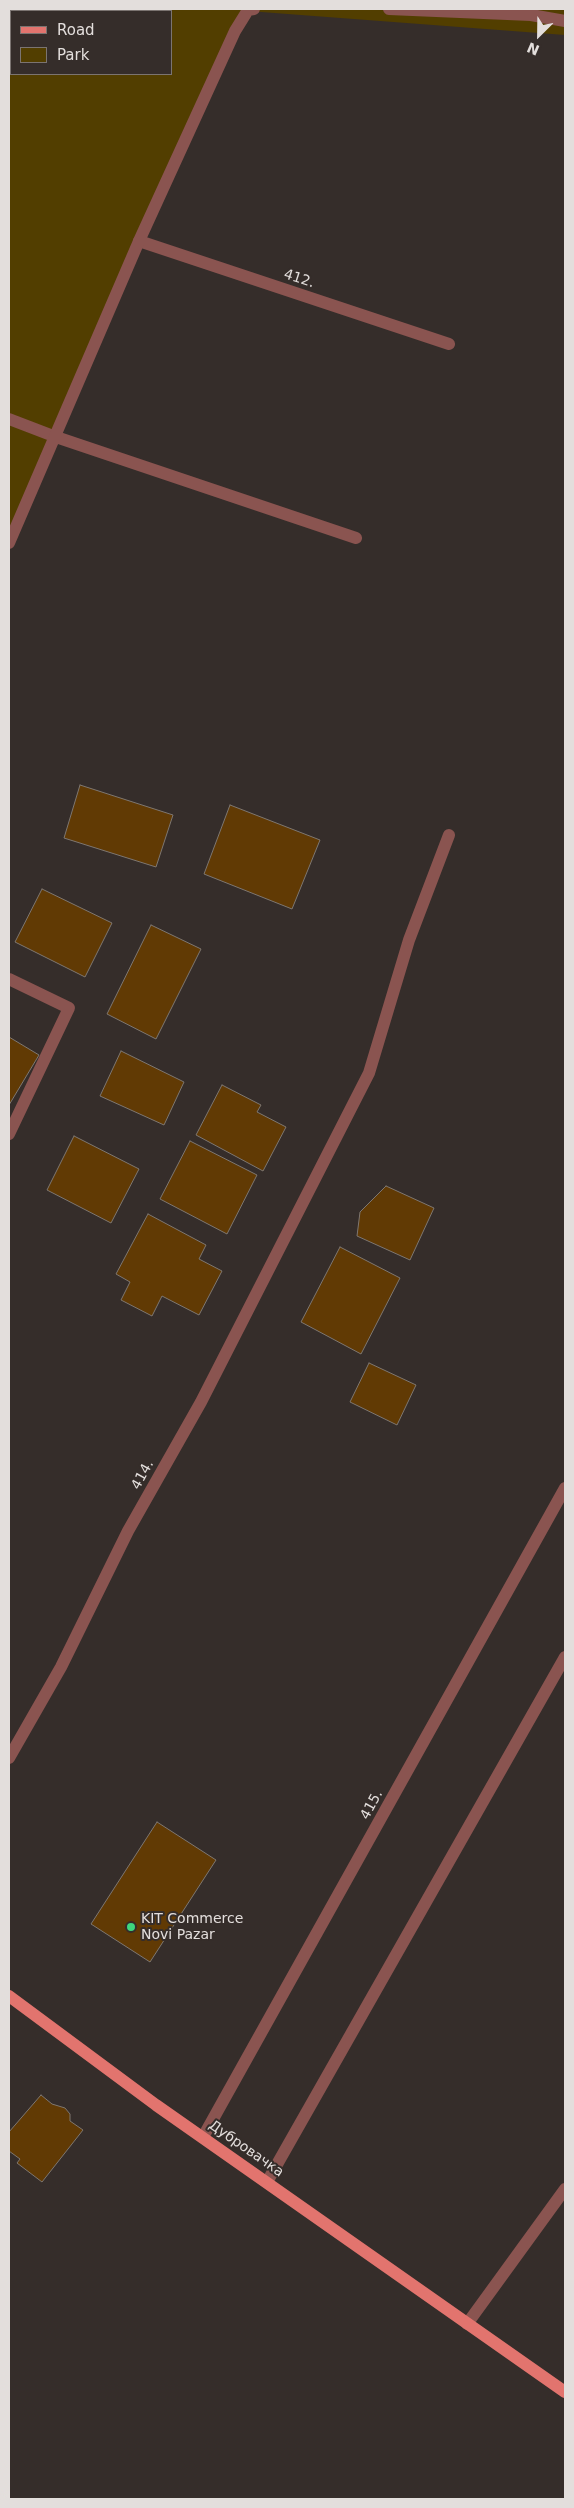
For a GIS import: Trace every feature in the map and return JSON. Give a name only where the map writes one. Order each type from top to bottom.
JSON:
[{"type":"main road","name":"Дубровачка","points":[[9,1996],[156,2106],[203,2137],[565,2392]]},
{"type":"street","points":[[9,543],[139,242],[235,31],[248,10],[254,9]]},
{"type":"street","points":[[389,9],[531,15],[565,21]]},
{"type":"street","name":"412.","points":[[139,242],[450,344]]},
{"type":"street","points":[[9,419],[56,437],[356,538]]},
{"type":"street","name":"414.","points":[[9,1758],[61,1667],[128,1531],[201,1402],[369,1073],[409,940],[449,835]]},
{"type":"street","points":[[9,979],[69,1008],[9,1134]]},
{"type":"street","name":"415.","points":[[203,2137],[565,1488]]},
{"type":"street","points":[[267,2182],[565,1657]]},
{"type":"street","points":[[467,2324],[565,2189]]},
{"type":"green space","points":[[565,9],[565,35],[248,11],[9,543],[10,63],[10,75],[172,75],[172,10],[36,10]]},
{"type":"building","points":[[80,785],[173,815],[156,867],[64,838]]},
{"type":"building","points":[[230,805],[320,840],[292,909],[204,874]]},
{"type":"building","points":[[42,889],[112,923],[85,977],[15,942]]},
{"type":"building","points":[[151,925],[201,949],[156,1039],[107,1014]]},
{"type":"building","points":[[9,1037],[39,1055],[9,1105]]},
{"type":"building","points":[[121,1051],[184,1082],[164,1125],[100,1096]]},
{"type":"building","points":[[222,1085],[261,1105],[257,1112],[286,1127],[263,1171],[196,1135]]},
{"type":"building","points":[[74,1136],[139,1169],[111,1223],[47,1190]]},
{"type":"building","points":[[190,1141],[257,1175],[227,1234],[160,1199]]},
{"type":"building","points":[[386,1186],[434,1208],[410,1260],[357,1236],[360,1212]]},
{"type":"building","points":[[148,1214],[206,1245],[199,1259],[222,1271],[199,1315],[162,1296],[152,1316],[121,1300],[130,1282],[116,1274]]},
{"type":"building","points":[[340,1247],[400,1278],[361,1354],[301,1322]]},
{"type":"building","points":[[369,1363],[416,1385],[397,1425],[350,1402]]},
{"type":"building","points":[[157,1822],[216,1860],[150,1962],[91,1924]]},
{"type":"building","points":[[41,2095],[52,2104],[65,2108],[70,2114],[70,2121],[83,2130],[42,2182],[17,2163],[20,2159],[9,2151],[9,2132]]},
{"type":"place","name":"KIT Commerce Novi Pazar","points":[[131,1927]]}]
